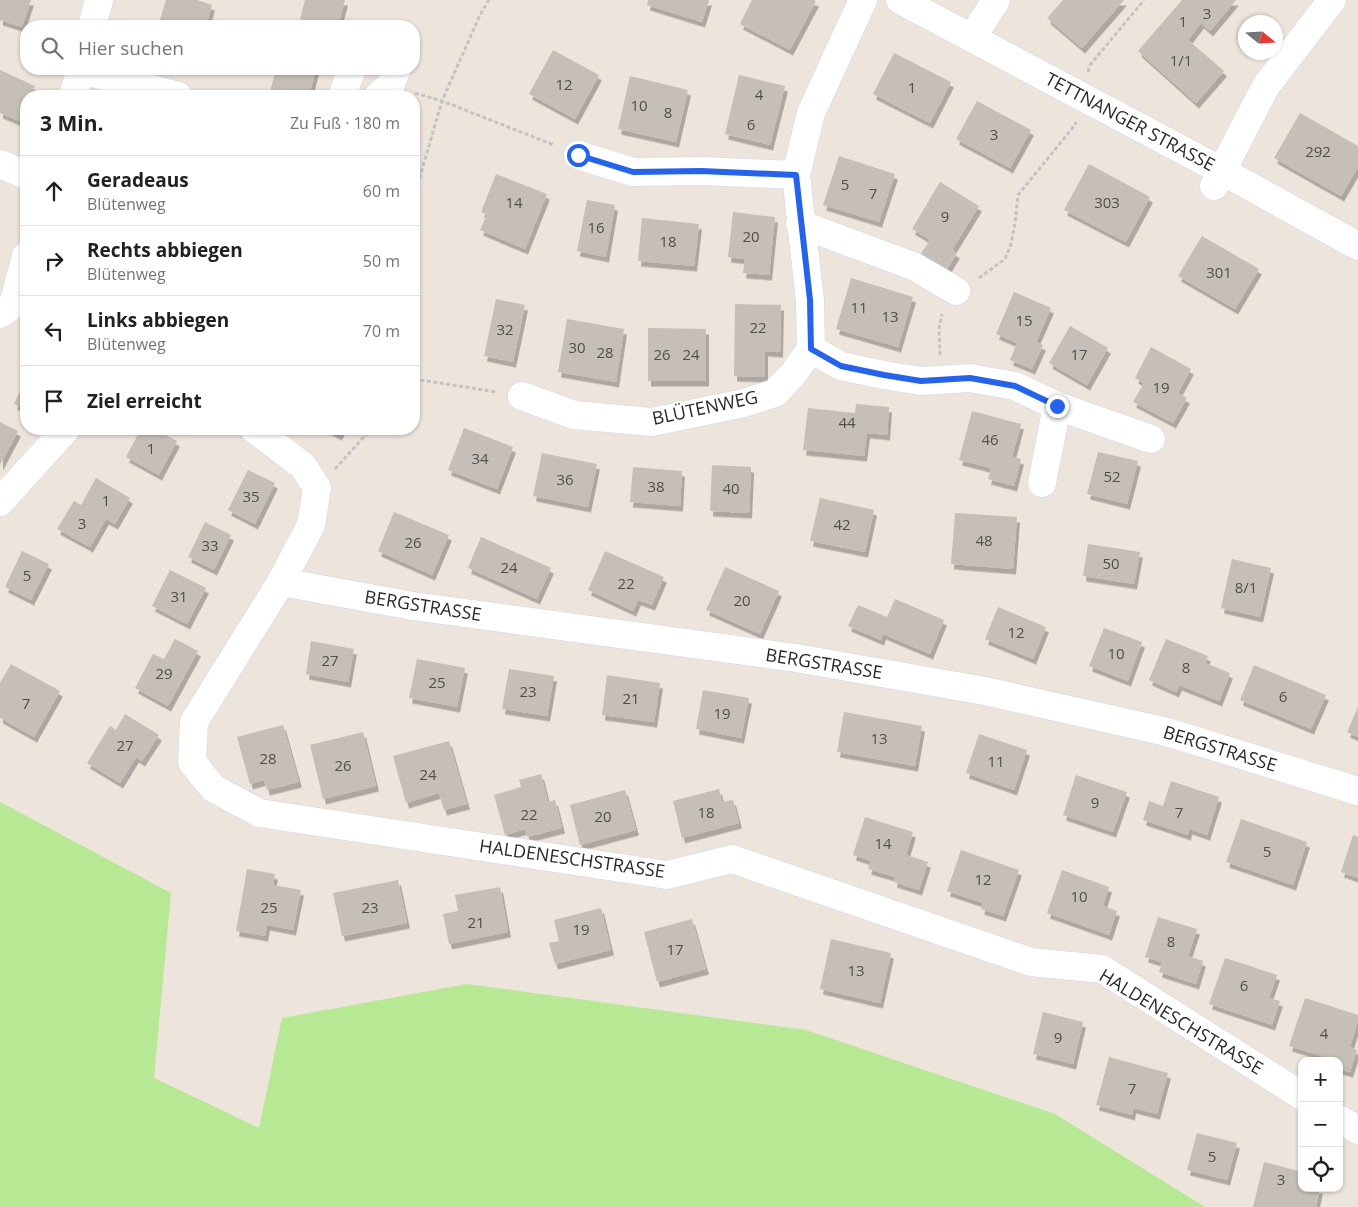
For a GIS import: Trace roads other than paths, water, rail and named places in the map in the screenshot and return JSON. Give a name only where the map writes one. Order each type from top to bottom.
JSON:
[{"type":"street","points":[[93,20],[98,0]]},
{"type":"street","points":[[863,0],[811,112],[796,175],[810,300],[811,349],[841,366],[921,381],[970,378],[1015,386],[1057,406],[1151,439]]},
{"type":"street","name":"TETTNANGER STRASSE","points":[[900,0],[1082,98],[1218,179],[1358,246]]},
{"type":"street","points":[[972,38],[996,0]]},
{"type":"street","points":[[1218,179],[1266,86],[1332,0]]},
{"type":"street","points":[[75,90],[79,75]]},
{"type":"street","points":[[100,75],[156,90]]},
{"type":"street","points":[[344,90],[350,75]]},
{"type":"street","points":[[385,90],[390,86],[395,75]]},
{"type":"street","points":[[578,155],[633,172],[701,171],[796,175]]},
{"type":"street","points":[[0,164],[20,172]]},
{"type":"street","points":[[800,224],[913,266],[956,291]]},
{"type":"street","points":[[13,310],[20,281]]},
{"type":"street","name":"BLÜTENWEG","points":[[522,396],[574,415],[652,422],[744,403],[775,393],[793,374],[811,349]]},
{"type":"street","points":[[1042,483],[1057,406]]},
{"type":"street","points":[[0,502],[61,435]]},
{"type":"street","name":"HALDENESCHSTRASSE","points":[[262,435],[303,466],[317,488],[311,525],[281,582],[194,722],[192,762],[213,788],[259,813],[667,875],[732,859],[1032,962],[1102,969],[1298,1093]]},
{"type":"street","name":"BERGSTRASSE","points":[[281,582],[413,606],[796,658],[985,691],[1168,732],[1358,791]]},
{"type":"street","points":[[1343,1121],[1358,1130]]}]
